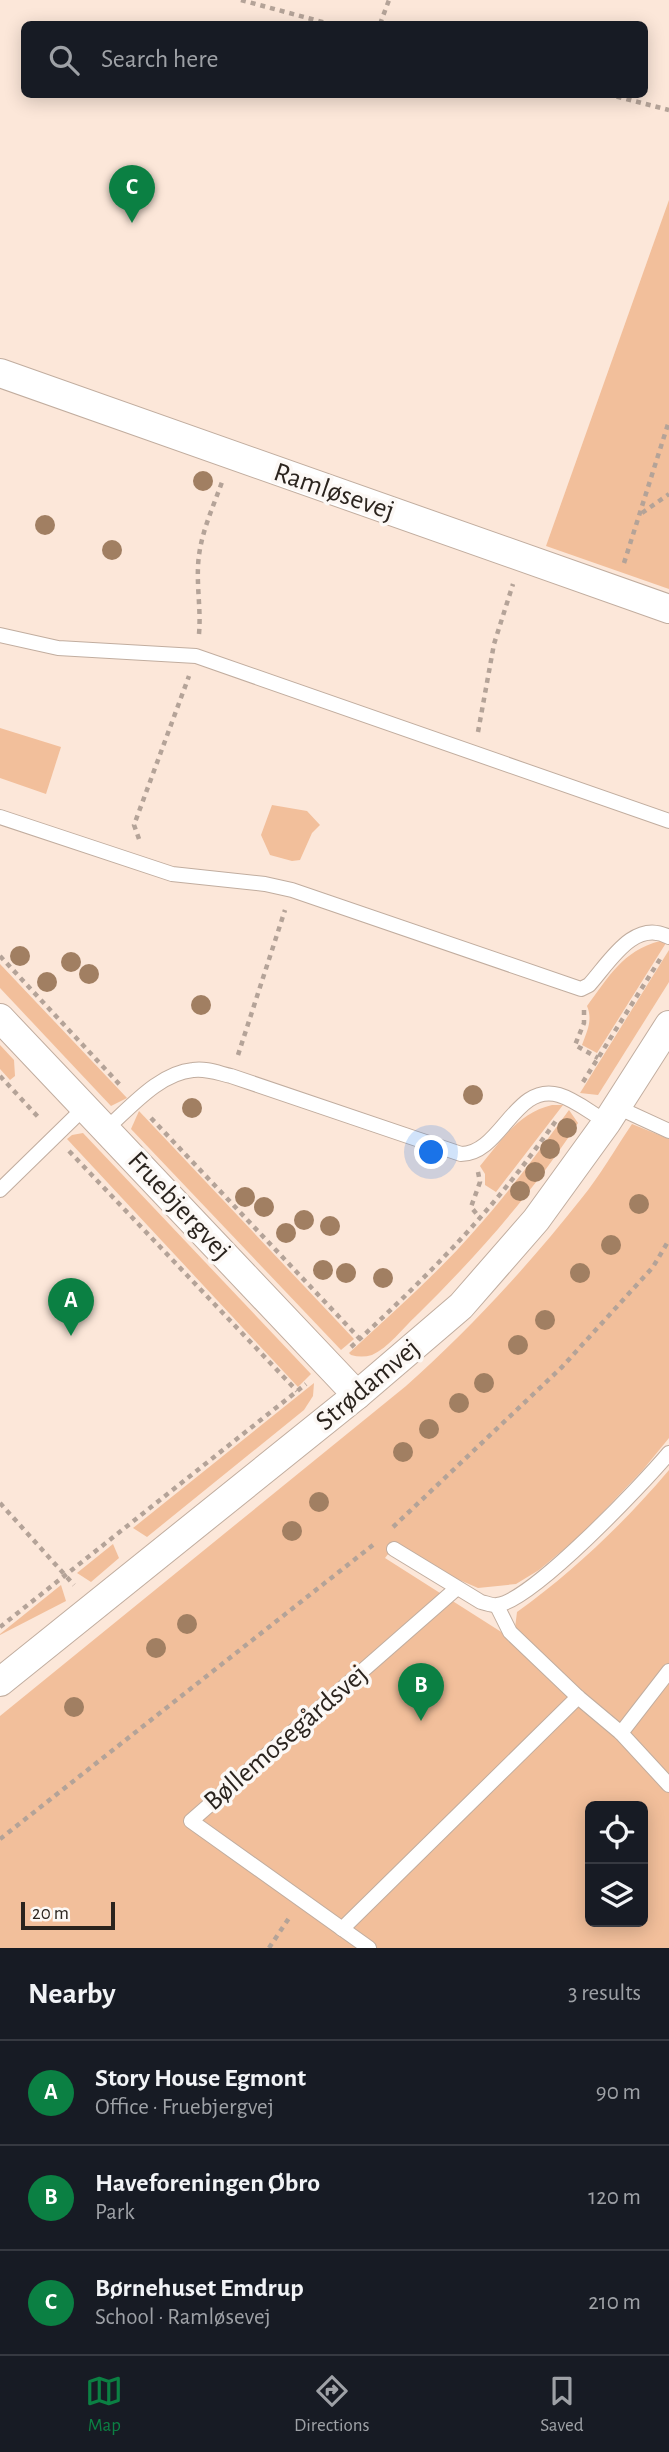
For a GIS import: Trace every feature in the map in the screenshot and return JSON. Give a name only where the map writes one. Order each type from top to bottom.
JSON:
[{"type":"street","name":"Ramløsevej","points":[[0,373],[669,609]]},
{"type":"street","name":"Fruebjergvej","points":[[0,1018],[357,1395]]},
{"type":"street","name":"Strødamvej","points":[[0,1682],[357,1395],[460,1306],[536,1220],[612,1115],[669,1025]]},
{"type":"lane","points":[[0,635],[58,648],[196,656],[669,821]]},
{"type":"lane","points":[[0,817],[172,874],[265,884],[292,890],[581,989],[586,988],[633,938],[652,931],[668,941]]},
{"type":"lane","points":[[106,1129],[153,1087],[172,1075],[207,1070],[461,1154],[480,1150],[521,1107],[540,1096],[559,1095],[612,1115],[669,1131]]},
{"type":"lane","points":[[0,1190],[84,1108]]},
{"type":"lane","points":[[394,1549],[481,1602],[496,1606],[515,1598],[548,1573],[605,1522],[669,1453]]},
{"type":"lane","name":"Bøllemosegårdsvej","points":[[369,1948],[191,1821],[457,1588]]},
{"type":"lane","points":[[496,1606],[510,1632],[578,1697],[621,1733],[669,1784]]},
{"type":"lane","points":[[621,1733],[669,1671]]},
{"type":"lane","points":[[342,1929],[578,1697]]},
{"type":"path","points":[[241,0],[319,21]]},
{"type":"path","points":[[381,21],[389,0]]},
{"type":"path","points":[[622,98],[669,110]]},
{"type":"path","points":[[631,543],[669,421]]},
{"type":"path","points":[[642,514],[669,494]]},
{"type":"path","points":[[475,753],[494,644],[515,577]]},
{"type":"path","points":[[231,1076],[292,890]]},
{"type":"path","points":[[576,1093],[668,941]]},
{"type":"path","points":[[0,956],[122,1087]]},
{"type":"path","points":[[585,1014],[575,1045],[598,1058]]},
{"type":"path","points":[[0,1076],[297,1391]]},
{"type":"path","points":[[142,1108],[360,1339]]},
{"type":"path","points":[[345,1352],[411,1292],[480,1218],[566,1108]]},
{"type":"path","points":[[480,1182],[471,1207],[480,1218]]},
{"type":"path","points":[[389,1531],[562,1367],[653,1267],[669,1241]]},
{"type":"path","points":[[0,1627],[313,1379]]},
{"type":"path","points":[[0,1503],[93,1607]]},
{"type":"path","points":[[0,1839],[379,1540]]},
{"type":"path","points":[[269,1948],[302,1900]]},
{"type":"shaded area","points":[[669,200],[669,589],[546,546]]},
{"type":"shaded area","points":[[0,728],[61,747],[46,794],[0,778]]},
{"type":"shaded area","points":[[272,805],[307,811],[320,825],[312,833],[300,860],[292,861],[270,855],[261,835]]},
{"type":"shaded area","points":[[660,941],[666,943],[597,1053],[582,1045],[589,1021],[587,1006],[602,985],[626,958],[647,945]]},
{"type":"shaded area","points":[[669,950],[669,982],[598,1095],[580,1093]]},
{"type":"shaded area","points":[[0,964],[127,1098],[111,1106],[0,988]]},
{"type":"shaded area","points":[[0,1045],[14,1060],[15,1076],[10,1080],[0,1069]]},
{"type":"shaded area","points":[[552,1105],[563,1105],[496,1192],[485,1185],[485,1174],[480,1166],[503,1138],[529,1114]]},
{"type":"shaded area","points":[[569,1110],[578,1123],[522,1200],[481,1248],[384,1348],[369,1356],[351,1355],[349,1353],[461,1246]]},
{"type":"shaded area","points":[[139,1111],[354,1339],[341,1350],[131,1129]]},
{"type":"shaded area","points":[[632,1124],[669,1139],[669,1438],[642,1471],[581,1535],[539,1570],[516,1584],[478,1588],[448,1575],[396,1544],[385,1558],[506,1635],[515,1628],[517,1612],[598,1546],[669,1470],[669,1948],[0,1948],[0,1716],[406,1386],[498,1296],[601,1172]]},
{"type":"shaded area","points":[[83,1133],[311,1374],[298,1387],[67,1139]]},
{"type":"shaded area","points":[[314,1383],[313,1396],[304,1410],[147,1537],[133,1528]]},
{"type":"shaded area","points":[[113,1544],[119,1558],[91,1582],[77,1573]]},
{"type":"shaded area","points":[[61,1585],[66,1601],[0,1635],[0,1634]]},
{"type":"place","name":"Børnehuset Emdrup","points":[[132,223]]},
{"type":"place","name":"Story House Egmont","points":[[71,1336]]},
{"type":"place","name":"Haveforeningen Øbro","points":[[421,1721]]}]
